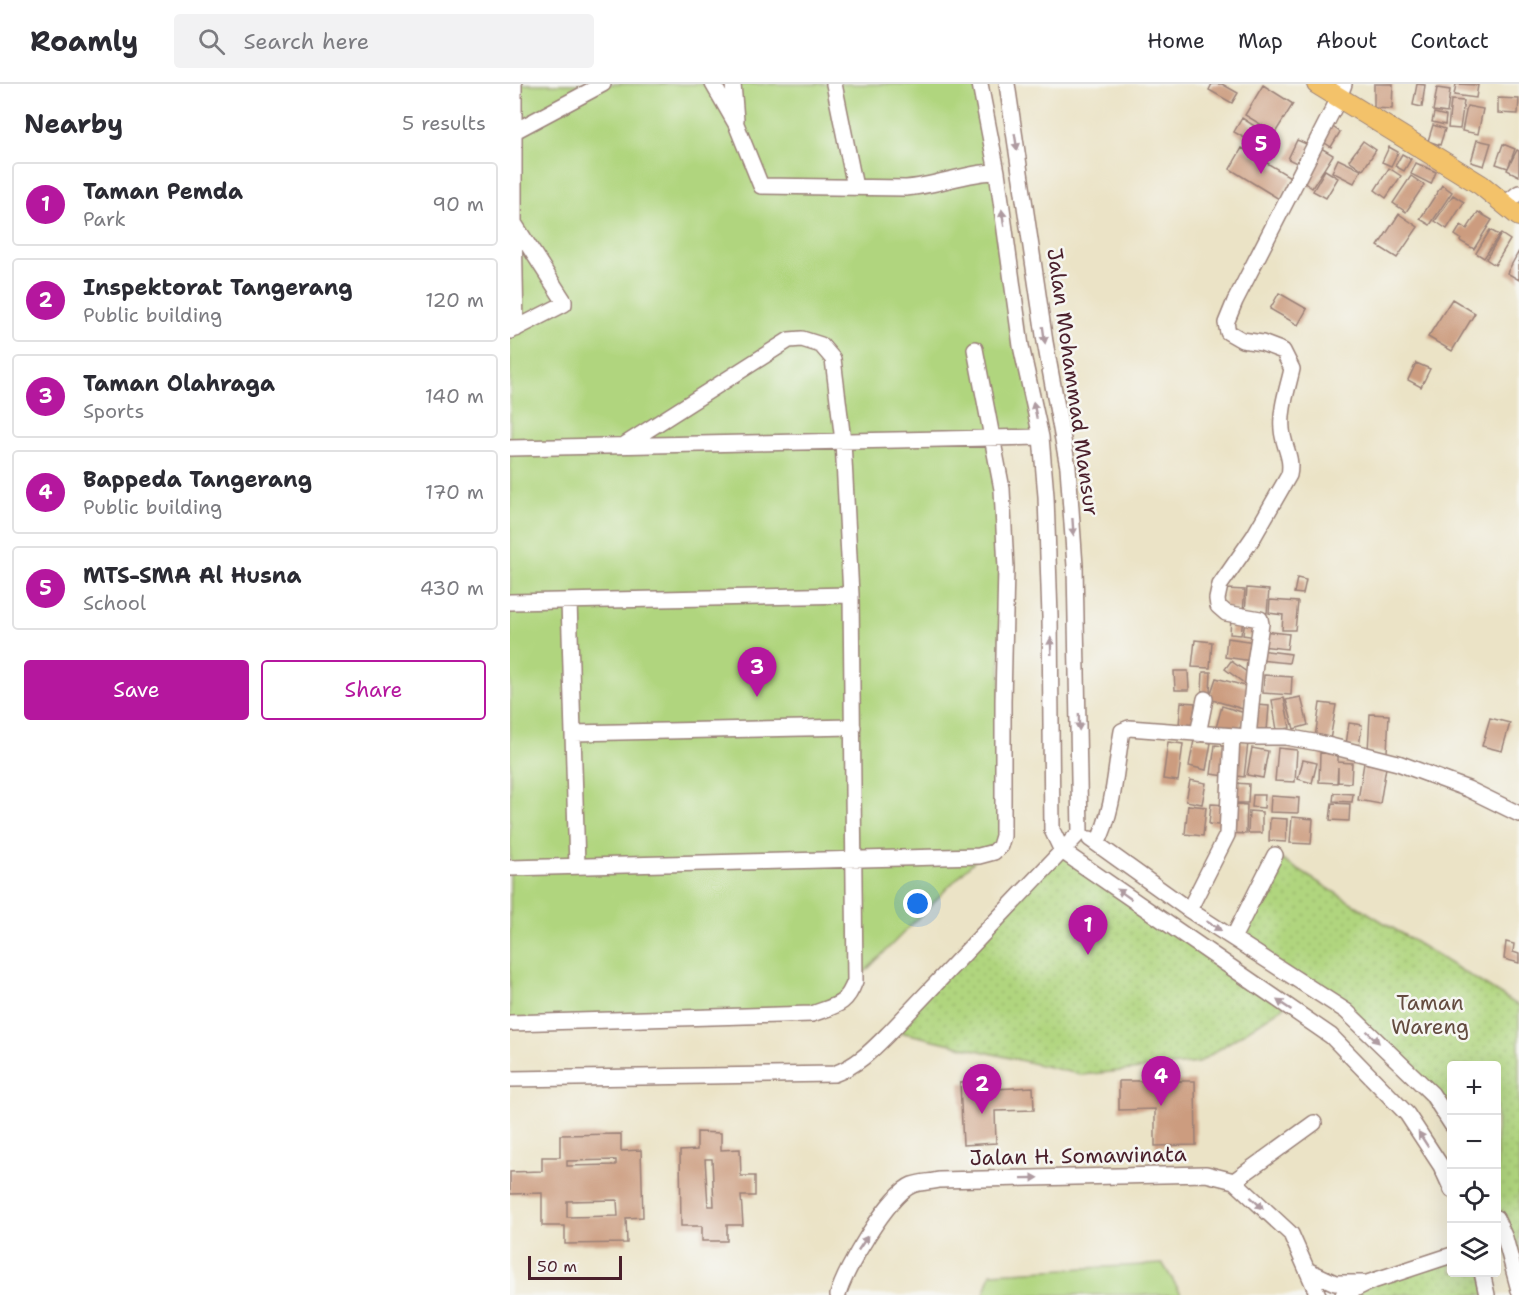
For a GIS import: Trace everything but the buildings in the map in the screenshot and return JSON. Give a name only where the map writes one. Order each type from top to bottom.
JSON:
[{"type":"main road","points":[[1317,84],[1342,91],[1481,185],[1515,205]]},
{"type":"street","points":[[514,84],[513,330],[564,304],[514,223]]},
{"type":"street","points":[[515,131],[603,84]]},
{"type":"street","points":[[713,84],[736,124],[761,186],[906,188],[930,186],[986,172],[997,172]]},
{"type":"street","points":[[733,84],[736,124]]},
{"type":"street","points":[[834,84],[855,187]]},
{"type":"street","name":"Jalan Mohammad Mansur","points":[[980,84],[997,172],[1021,346],[1041,437],[1046,496],[1051,638],[1052,830],[1062,851]]},
{"type":"street","name":"Jalan Mohammad Mansur","points":[[1007,84],[1045,342],[1068,467],[1075,566],[1080,832]]},
{"type":"street","points":[[1189,910],[1227,835],[1240,737],[1261,624],[1260,619],[1226,613],[1218,606],[1220,585],[1254,536],[1289,475],[1291,466],[1282,430],[1283,412],[1292,369],[1283,351],[1262,343],[1242,340],[1228,332],[1226,323],[1342,91]]},
{"type":"street","points":[[510,1023],[812,1014],[838,1005],[850,996],[855,981],[852,596],[843,441],[833,359],[821,345],[802,339],[789,340],[624,445]]},
{"type":"street","points":[[510,868],[979,856],[994,852],[1000,846],[1004,820],[1003,701],[1006,568],[1003,503],[993,437],[975,349]]},
{"type":"street","points":[[510,448],[1041,437]]},
{"type":"street","points":[[510,602],[852,596]]},
{"type":"street","points":[[569,601],[577,866]]},
{"type":"street","points":[[1197,734],[1205,699]]},
{"type":"street","points":[[573,733],[853,727]]},
{"type":"street","points":[[1097,844],[1107,825],[1114,795],[1122,734],[1124,729],[1129,728],[1297,739],[1398,764],[1468,789],[1519,814]]},
{"type":"street","points":[[510,1079],[834,1074],[847,1069],[860,1061],[892,1030],[1080,832],[1189,910],[1347,1011],[1432,1094],[1447,1117]]},
{"type":"street","points":[[1062,851],[1331,1036],[1407,1114],[1447,1179]]},
{"type":"street","points":[[1233,938],[1275,855]]},
{"type":"street","points":[[1233,1181],[1314,1123]]},
{"type":"street","name":"Jalan H. Somawinata","points":[[838,1295],[841,1282],[860,1248],[891,1203],[910,1185],[939,1180],[1206,1174],[1233,1181],[1291,1234],[1318,1295]]},
{"type":"street","points":[[1501,1240],[1519,1290]]},
{"type":"street","points":[[1343,1295],[1367,1283],[1447,1257]]},
{"type":"street","points":[[1309,1271],[1335,1283],[1367,1283]]},
{"type":"street","points":[[1483,1277],[1487,1295]]},
{"type":"green space","points":[[510,84],[980,84],[1041,437],[993,437],[1000,483],[1001,842],[979,856],[856,981],[850,996],[812,1014],[510,1023]]},
{"type":"green space","points":[[1062,851],[1285,1006],[1198,1063],[1082,1075],[892,1030]]},
{"type":"green space","name":"Taman Wareng","points":[[1279,858],[1519,1006],[1519,1291],[1501,1231],[1501,1061],[1447,1061],[1447,1121],[1346,1011],[1236,940]]},
{"type":"green space","points":[[1447,1256],[1447,1277],[1483,1277],[1487,1295],[1343,1295]]},
{"type":"green space","points":[[1163,1264],[1182,1295],[984,1295],[991,1273]]},
{"type":"place","name":"MTS-SMA Al Husna","points":[[1261,174]]},
{"type":"place","name":"Taman Olahraga","points":[[757,697]]},
{"type":"place","name":"Taman Pemda","points":[[1088,955]]},
{"type":"place","name":"Bappeda Tangerang","points":[[1161,1106]]},
{"type":"place","name":"Inspektorat Tangerang","points":[[982,1114]]}]
